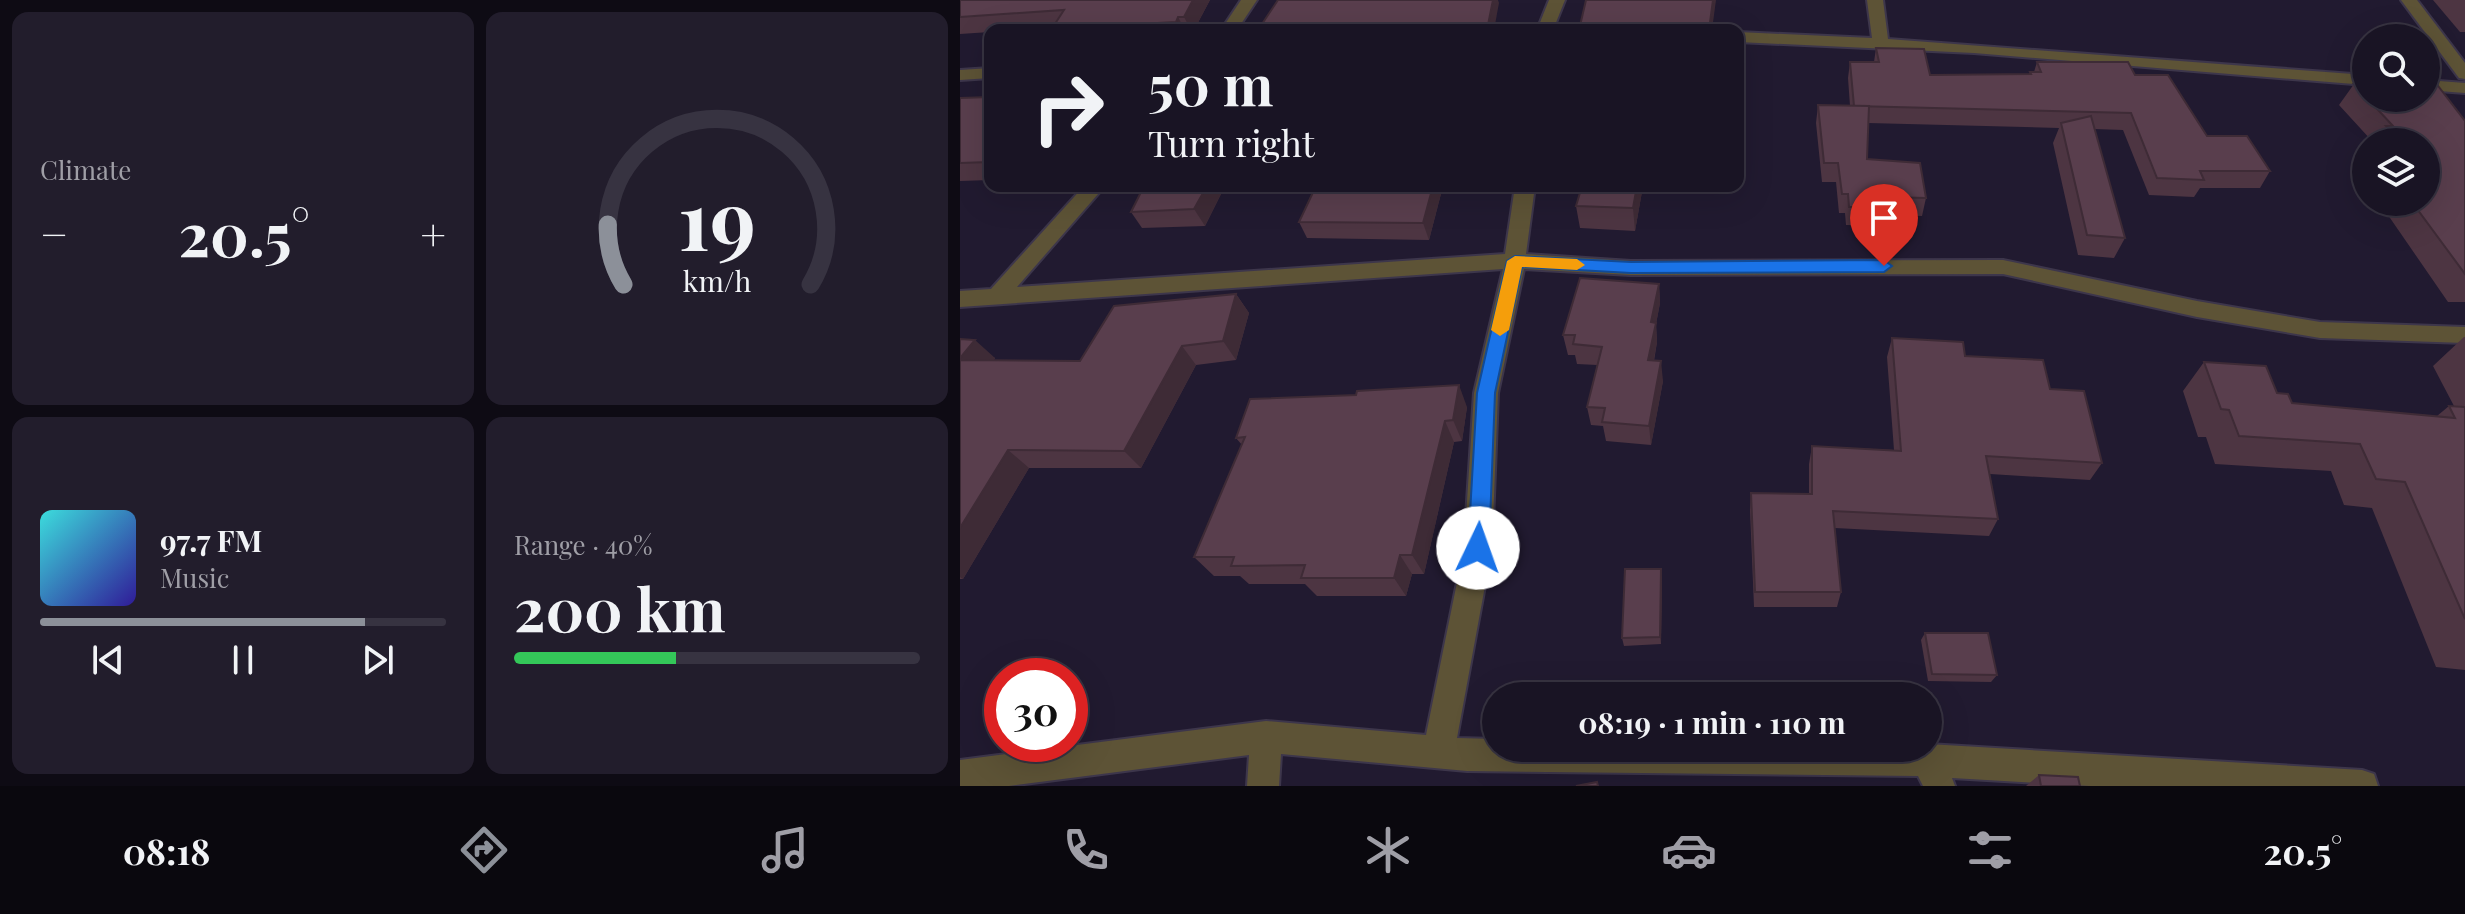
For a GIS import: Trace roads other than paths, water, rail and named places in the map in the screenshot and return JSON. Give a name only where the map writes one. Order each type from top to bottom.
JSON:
[{"type":"street","points":[[1233,24],[1249,0]]},
{"type":"street","points":[[1547,24],[1557,0]]},
{"type":"street","points":[[1875,0],[1881,42]]},
{"type":"street","points":[[2409,0],[2465,74]]},
{"type":"street","points":[[1744,37],[1881,42],[2352,79]]},
{"type":"street","points":[[960,75],[984,73]]},
{"type":"street","points":[[2440,86],[2465,88]]},
{"type":"street","points":[[998,295],[1090,192]]},
{"type":"street","points":[[1438,753],[1478,548],[1486,393],[1515,261],[1524,192]]},
{"type":"street","points":[[960,299],[1157,288],[1515,261],[1631,268],[2003,267],[2197,309],[2320,330],[2465,335]]},
{"type":"street","points":[[1263,786],[1266,737]]},
{"type":"street","points":[[960,776],[1266,737],[1438,753],[2362,786]]}]
